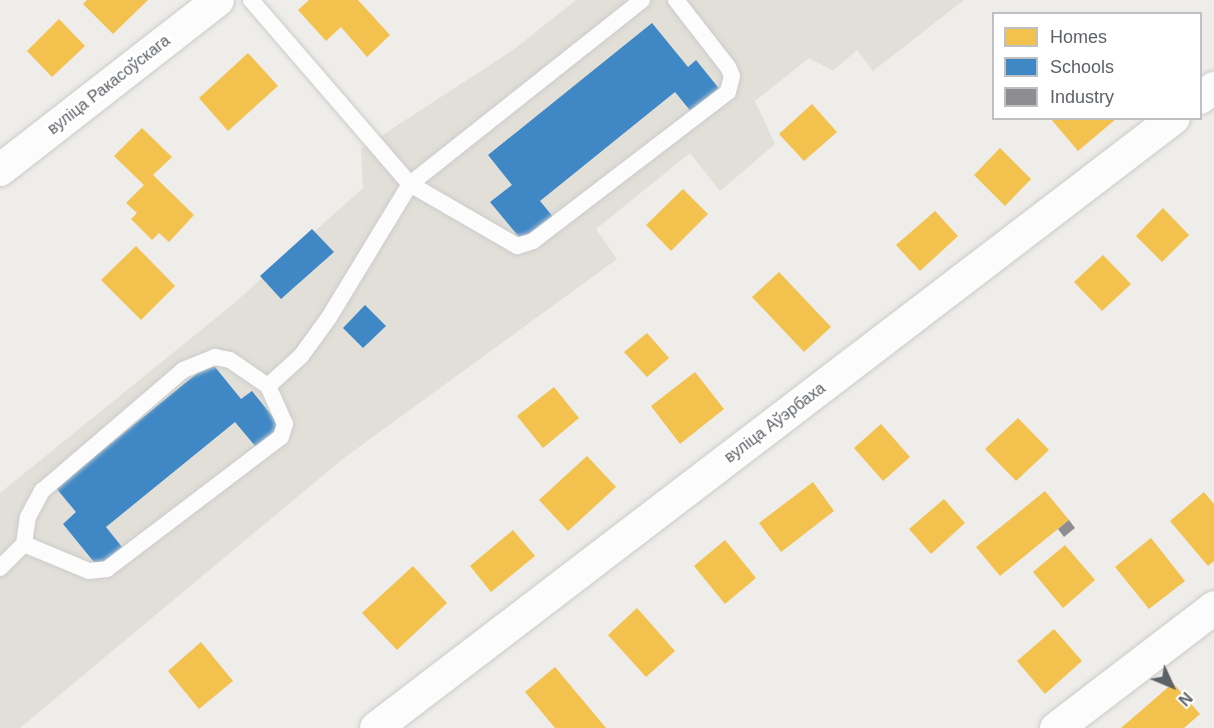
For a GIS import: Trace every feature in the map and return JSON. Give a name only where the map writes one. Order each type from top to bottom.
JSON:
[{"type":"street","name":"вуліца Ракасоўскага","points":[[0,170],[218,0]]},
{"type":"street","name":"вуліца Аўэрбаха","points":[[376,728],[1171,120]]},
{"type":"street","points":[[1056,728],[1214,607]]},
{"type":"lane","points":[[251,0],[410,184],[511,243],[533,241],[732,86],[728,67],[675,0]]},
{"type":"lane","points":[[268,386],[301,356],[328,320],[410,184],[642,0]]},
{"type":"lane","points":[[0,568],[24,544],[28,517],[42,491],[183,370],[215,357],[230,360],[268,386],[285,423],[281,437],[107,569],[89,571],[24,544]]},
{"type":"shaded area","points":[[576,0],[964,0],[873,71],[857,50],[833,71],[809,58],[755,101],[775,144],[720,191],[690,153],[596,229],[617,259],[344,458],[20,728],[0,728],[0,493],[232,305],[363,188],[361,149],[513,50]]},
{"type":"building: Homes","points":[[87,0],[148,0],[113,34],[83,4]]},
{"type":"building: Homes","points":[[309,0],[358,0],[390,35],[367,57],[341,27],[326,41],[298,10]]},
{"type":"building: Homes","points":[[59,19],[85,46],[52,77],[27,51]]},
{"type":"building: Homes","points":[[248,53],[278,86],[228,131],[199,98]]},
{"type":"building: Homes","points":[[812,104],[837,132],[804,161],[779,134]]},
{"type":"building: Homes","points":[[1052,120],[1115,120],[1078,151]]},
{"type":"building: Homes","points":[[142,128],[172,157],[153,175],[194,215],[169,242],[159,233],[152,240],[131,219],[137,213],[126,203],[144,185],[114,156]]},
{"type":"building: Homes","points":[[1000,148],[1031,179],[1005,206],[974,175]]},
{"type":"building: Homes","points":[[683,189],[708,214],[671,251],[646,225]]},
{"type":"building: Homes","points":[[1163,208],[1189,235],[1162,262],[1136,236]]},
{"type":"building: Homes","points":[[935,211],[958,236],[920,271],[896,245]]},
{"type":"building: Homes","points":[[136,246],[175,286],[141,320],[101,280]]},
{"type":"building: Homes","points":[[1103,255],[1131,284],[1102,311],[1074,282]]},
{"type":"building: Homes","points":[[779,272],[831,327],[804,352],[752,297]]},
{"type":"building: Homes","points":[[647,333],[669,358],[647,377],[624,352]]},
{"type":"building: Homes","points":[[695,372],[724,409],[680,444],[651,406]]},
{"type":"building: Homes","points":[[554,387],[579,418],[543,448],[517,416]]},
{"type":"building: Homes","points":[[1018,418],[1049,450],[1016,481],[985,449]]},
{"type":"building: Homes","points":[[881,424],[910,457],[883,481],[854,448]]},
{"type":"building: Homes","points":[[587,456],[616,487],[568,531],[539,500]]},
{"type":"building: Homes","points":[[813,482],[834,511],[781,552],[759,523]]},
{"type":"building: Homes","points":[[1045,491],[1069,520],[1000,576],[976,547]]},
{"type":"building: Homes","points":[[1204,492],[1214,504],[1214,561],[1208,566],[1170,521]]},
{"type":"building: Homes","points":[[944,499],[965,523],[931,554],[909,529]]},
{"type":"building: Homes","points":[[513,530],[535,556],[491,592],[470,566]]},
{"type":"building: Homes","points":[[1151,538],[1185,581],[1149,609],[1115,567]]},
{"type":"building: Homes","points":[[725,540],[756,578],[725,604],[694,566]]},
{"type":"building: Homes","points":[[1065,545],[1095,580],[1063,608],[1033,572]]},
{"type":"building: Homes","points":[[413,566],[447,603],[397,650],[362,613]]},
{"type":"building: Homes","points":[[637,608],[675,651],[646,677],[608,635]]},
{"type":"building: Homes","points":[[1054,629],[1082,661],[1045,694],[1017,661]]},
{"type":"building: Homes","points":[[201,642],[233,681],[199,709],[168,671]]},
{"type":"building: Homes","points":[[555,667],[606,728],[555,728],[525,692]]},
{"type":"building: Homes","points":[[1173,683],[1200,714],[1184,728],[1121,728]]},
{"type":"building: Schools","points":[[652,23],[688,67],[696,60],[721,91],[693,114],[675,92],[540,201],[554,218],[524,243],[490,202],[512,185],[488,155]]},
{"type":"building: Schools","points":[[312,229],[334,252],[281,299],[260,276]]},
{"type":"building: Schools","points":[[365,305],[386,326],[363,348],[343,328]]},
{"type":"building: Schools","points":[[211,362],[241,399],[252,391],[281,427],[256,447],[235,422],[106,527],[122,547],[98,567],[63,524],[76,512],[56,488]]},
{"type":"building: Industry","points":[[1069,520],[1075,528],[1064,537],[1058,529]]}]
